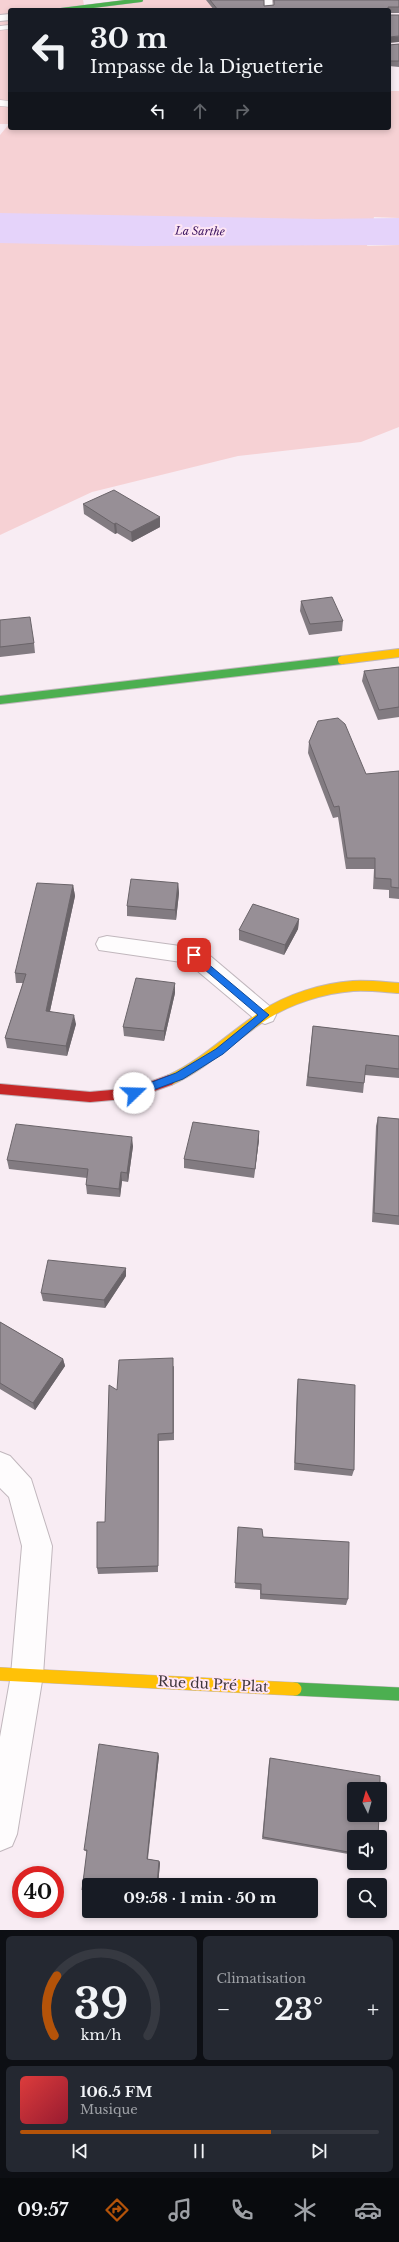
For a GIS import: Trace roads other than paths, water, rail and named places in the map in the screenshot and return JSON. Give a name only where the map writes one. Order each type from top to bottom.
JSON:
[{"type":"street","points":[[75,8],[141,0]]},
{"type":"street","points":[[0,700],[399,653]]},
{"type":"street","points":[[107,944],[194,955],[265,1015]]},
{"type":"street","points":[[0,1089],[90,1097],[134,1093],[179,1076],[219,1051],[265,1015],[313,995],[352,986],[399,988]]},
{"type":"street","points":[[0,1466],[21,1489],[37,1546],[14,1674],[0,1834]]},
{"type":"street","name":"Rue du Pré Plat","points":[[14,1674],[399,1694]]},
{"type":"water","name":"La Sarthe","points":[[0,213],[319,219],[399,218],[399,245],[139,246],[0,243]]}]
